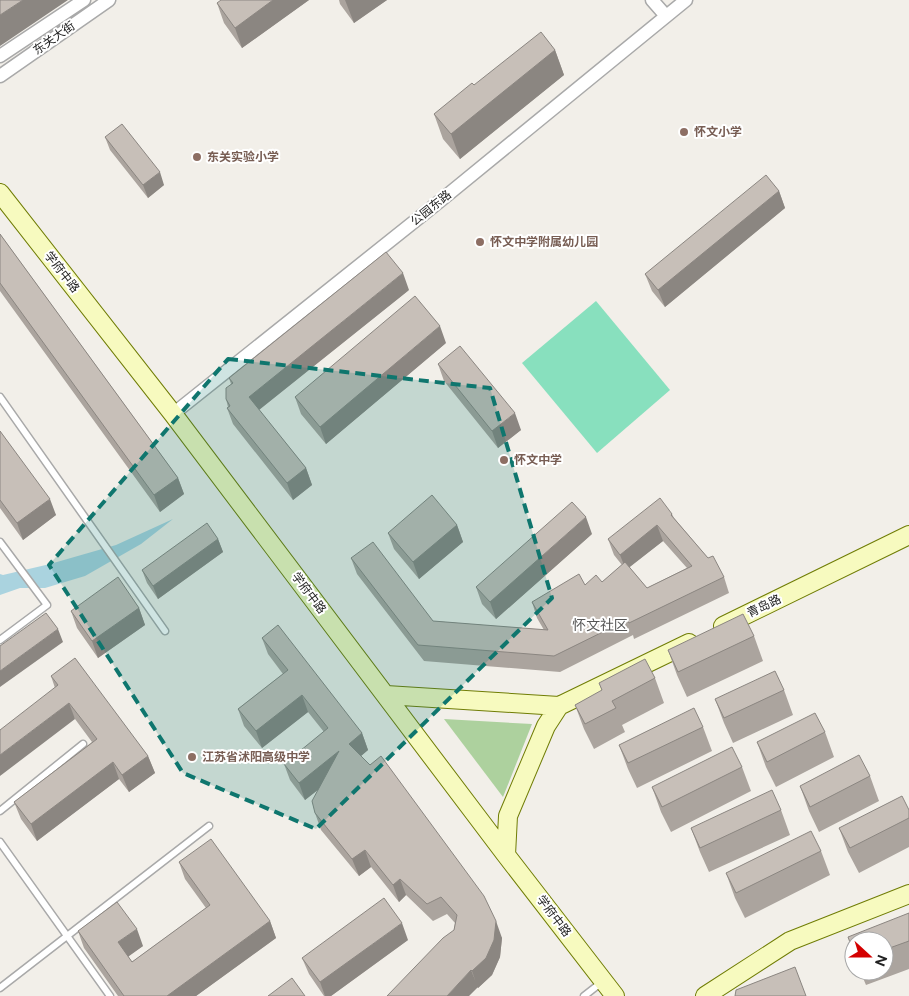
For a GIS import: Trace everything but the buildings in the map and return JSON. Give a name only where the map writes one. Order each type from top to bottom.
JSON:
[{"type":"street","name":"东关大街","points":[[0,56],[84,0]]},
{"type":"street","name":"东关大街","points":[[0,76],[109,0]]},
{"type":"street","points":[[652,0],[666,16]]},
{"type":"street","name":"公园东路","points":[[174,414],[440,201],[686,0]]},
{"type":"street","name":"学府中路","points":[[0,193],[174,414],[610,992]]},
{"type":"street","name":"青岛路","points":[[386,695],[559,706],[909,535]]},
{"type":"street","points":[[506,855],[508,816],[546,726],[559,706]]},
{"type":"street","points":[[705,996],[790,941],[909,894]]},
{"type":"lane","points":[[0,397],[2,405],[166,631]]},
{"type":"lane","points":[[0,542],[47,605],[0,640]]},
{"type":"lane","points":[[0,810],[83,744]]},
{"type":"lane","points":[[0,988],[209,826]]},
{"type":"lane","points":[[0,842],[110,996]]},
{"type":"lane","points":[[584,996],[610,992]]},
{"type":"highlighted area","points":[[228,359],[490,388],[552,598],[316,829],[183,773],[49,565]]},
{"type":"green space","points":[[596,301],[670,390],[597,453],[522,363]]},
{"type":"green space","points":[[444,719],[532,724],[503,797]]},
{"type":"water","points":[[173,519],[141,544],[85,576],[45,588],[20,588],[0,595],[0,574],[3,575],[50,564],[116,545]]},
{"type":"place","name":"怀文小学","points":[[684,132]]},
{"type":"place","name":"东关实验小学","points":[[197,157]]},
{"type":"place","name":"怀文中学附属幼儿园","points":[[480,242]]},
{"type":"place","name":"怀文中学","points":[[504,460]]},
{"type":"place","name":"江苏省沭阳高级中学","points":[[192,757]]},
{"type":"district","name":"怀文社区","points":[[600,625]]}]
